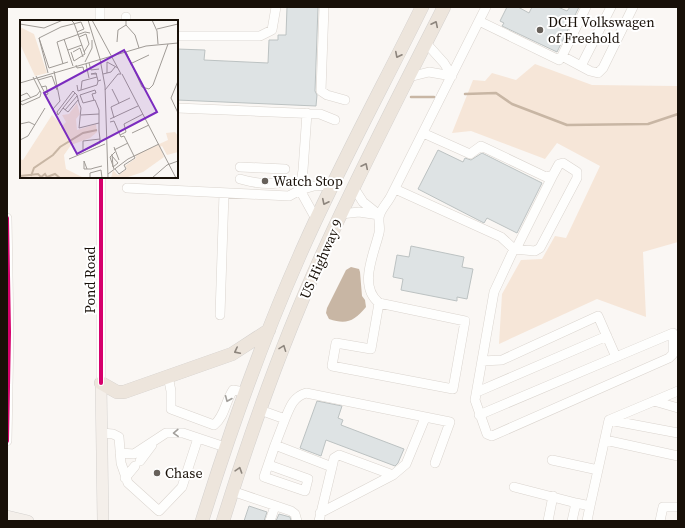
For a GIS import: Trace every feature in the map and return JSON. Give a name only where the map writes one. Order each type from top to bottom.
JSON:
[{"type":"highway","name":"US Highway 9","points":[[202,521],[225,447],[227,422],[244,392],[316,219],[422,7]]},
{"type":"highway","name":"US Highway 9","points":[[223,521],[260,410],[299,308],[341,214],[444,7]]},
{"type":"highway","points":[[101,383],[117,392],[124,392],[236,352],[269,330]]},
{"type":"main road","name":"Pond Road","points":[[101,383],[103,521]]},
{"type":"main road","points":[[7,516],[28,521]]},
{"type":"street","points":[[100,7],[100,20]]},
{"type":"street","points":[[178,36],[260,36],[272,30],[276,7]]},
{"type":"street","points":[[324,7],[321,92],[345,100]]},
{"type":"street","points":[[379,303],[371,349],[336,343],[332,366],[452,389],[465,321],[379,303],[372,298],[369,279],[370,264],[380,231],[379,215],[395,189],[486,7]]},
{"type":"street","points":[[479,21],[559,60],[586,7]]},
{"type":"street","points":[[581,66],[611,7]]},
{"type":"street","points":[[562,56],[590,71],[598,73],[604,68],[632,7]]},
{"type":"street","points":[[426,43],[444,63],[452,76]]},
{"type":"street","points":[[409,77],[429,72],[452,76]]},
{"type":"street","points":[[178,108],[307,113],[320,114],[335,120]]},
{"type":"street","points":[[307,113],[300,190],[316,219]]},
{"type":"street","points":[[423,133],[463,153],[470,154],[481,146],[546,177],[553,175]]},
{"type":"street","points":[[395,189],[501,237],[515,249],[535,251],[540,248],[577,178],[578,172],[562,163],[559,164],[515,249],[494,292],[475,400],[479,415],[487,434],[492,436],[669,358],[672,354],[673,333],[479,415]]},
{"type":"street","points":[[240,167],[285,169]]},
{"type":"street","name":"Pond Road","points":[[101,178],[101,383]]},
{"type":"street","points":[[285,181],[285,195]]},
{"type":"street","points":[[127,188],[289,196],[300,190],[314,186],[333,185]]},
{"type":"street","points":[[354,188],[363,202],[379,215]]},
{"type":"street","points":[[220,316],[224,193]]},
{"type":"street","points":[[341,214],[360,212],[379,215]]},
{"type":"street","points":[[7,218],[7,441]]},
{"type":"street","points":[[482,361],[502,360],[598,316],[616,357]]},
{"type":"street","points":[[476,392],[606,336]]},
{"type":"street","points":[[168,376],[171,391],[171,408],[214,425],[227,422]]},
{"type":"street","points":[[609,420],[678,391]]},
{"type":"street","points":[[269,465],[293,401],[298,395],[306,393],[450,422],[435,463]]},
{"type":"street","points":[[654,401],[678,408]]},
{"type":"street","points":[[260,410],[285,419]]},
{"type":"street","points":[[320,517],[393,475],[406,464],[425,418]]},
{"type":"street","points":[[609,420],[678,433]]},
{"type":"street","points":[[587,521],[609,420]]},
{"type":"street","points":[[102,433],[113,434],[119,437],[120,453],[125,478],[128,483],[159,511],[182,487],[198,438]]},
{"type":"street","points":[[120,453],[134,454],[166,434],[183,433],[225,447]]},
{"type":"street","points":[[604,440],[678,456]]},
{"type":"street","points":[[125,478],[155,441]]},
{"type":"street","points":[[276,445],[332,467]]},
{"type":"street","points":[[320,517],[334,458],[339,455],[393,475]]},
{"type":"street","points":[[552,460],[598,470]]},
{"type":"street","points":[[514,487],[590,506]]},
{"type":"street","points":[[232,491],[296,514],[297,521]]},
{"type":"street","points":[[548,521],[553,496]]},
{"type":"street","points":[[572,521],[576,503]]},
{"type":"street","points":[[270,521],[275,506]]},
{"type":"street","points":[[660,521],[663,507],[678,507]]},
{"type":"shaded area","points":[[535,64],[592,85],[678,86],[678,242],[643,252],[646,317],[597,299],[499,344],[502,294],[521,260],[542,259],[555,236],[566,238],[600,166],[557,143],[545,159],[471,131],[452,133],[473,80],[485,81],[492,73],[516,80]]},
{"type":"shaded area","points":[[351,267],[359,269],[362,296],[365,300],[366,307],[354,319],[345,322],[329,319],[326,313],[327,308],[346,270]]},
{"type":"building","points":[[287,7],[318,7],[315,91],[317,95],[316,106],[178,100],[178,49],[205,50],[204,60],[268,63],[269,40],[278,40],[278,35],[286,35]]},
{"type":"building","name":"DCH Volkswagen of Freehold","points":[[507,7],[518,7],[529,13],[532,7],[558,7],[567,11],[570,7],[579,7],[557,52],[502,26],[504,23],[500,21]]},
{"type":"building","points":[[438,150],[463,162],[465,158],[471,160],[482,153],[542,183],[517,233],[487,218],[484,223],[418,189]]},
{"type":"building","points":[[411,246],[464,257],[462,267],[473,269],[467,299],[457,297],[457,301],[401,290],[403,279],[393,277],[397,255],[409,257]]},
{"type":"building","points":[[317,401],[342,406],[338,418],[343,420],[341,425],[404,449],[398,463],[395,466],[326,440],[321,456],[300,448]]},
{"type":"building","points":[[249,506],[267,512],[264,521],[244,521]]},
{"type":"building","points":[[279,514],[290,517],[291,521],[276,521]]},
{"type":"waterway","points":[[465,94],[496,93],[512,104],[567,125],[648,124],[678,114]]},
{"type":"waterway","points":[[411,97],[434,97]]},
{"type":"cycle path","points":[[101,178],[101,383]]},
{"type":"cycle path","points":[[7,218],[9,332],[7,441]]},
{"type":"place","name":"DCH Volkswagen of Freehold","points":[[540,30]]},
{"type":"place","name":"Watch Stop","points":[[265,181]]},
{"type":"place","name":"Chase","points":[[157,473]]}]
